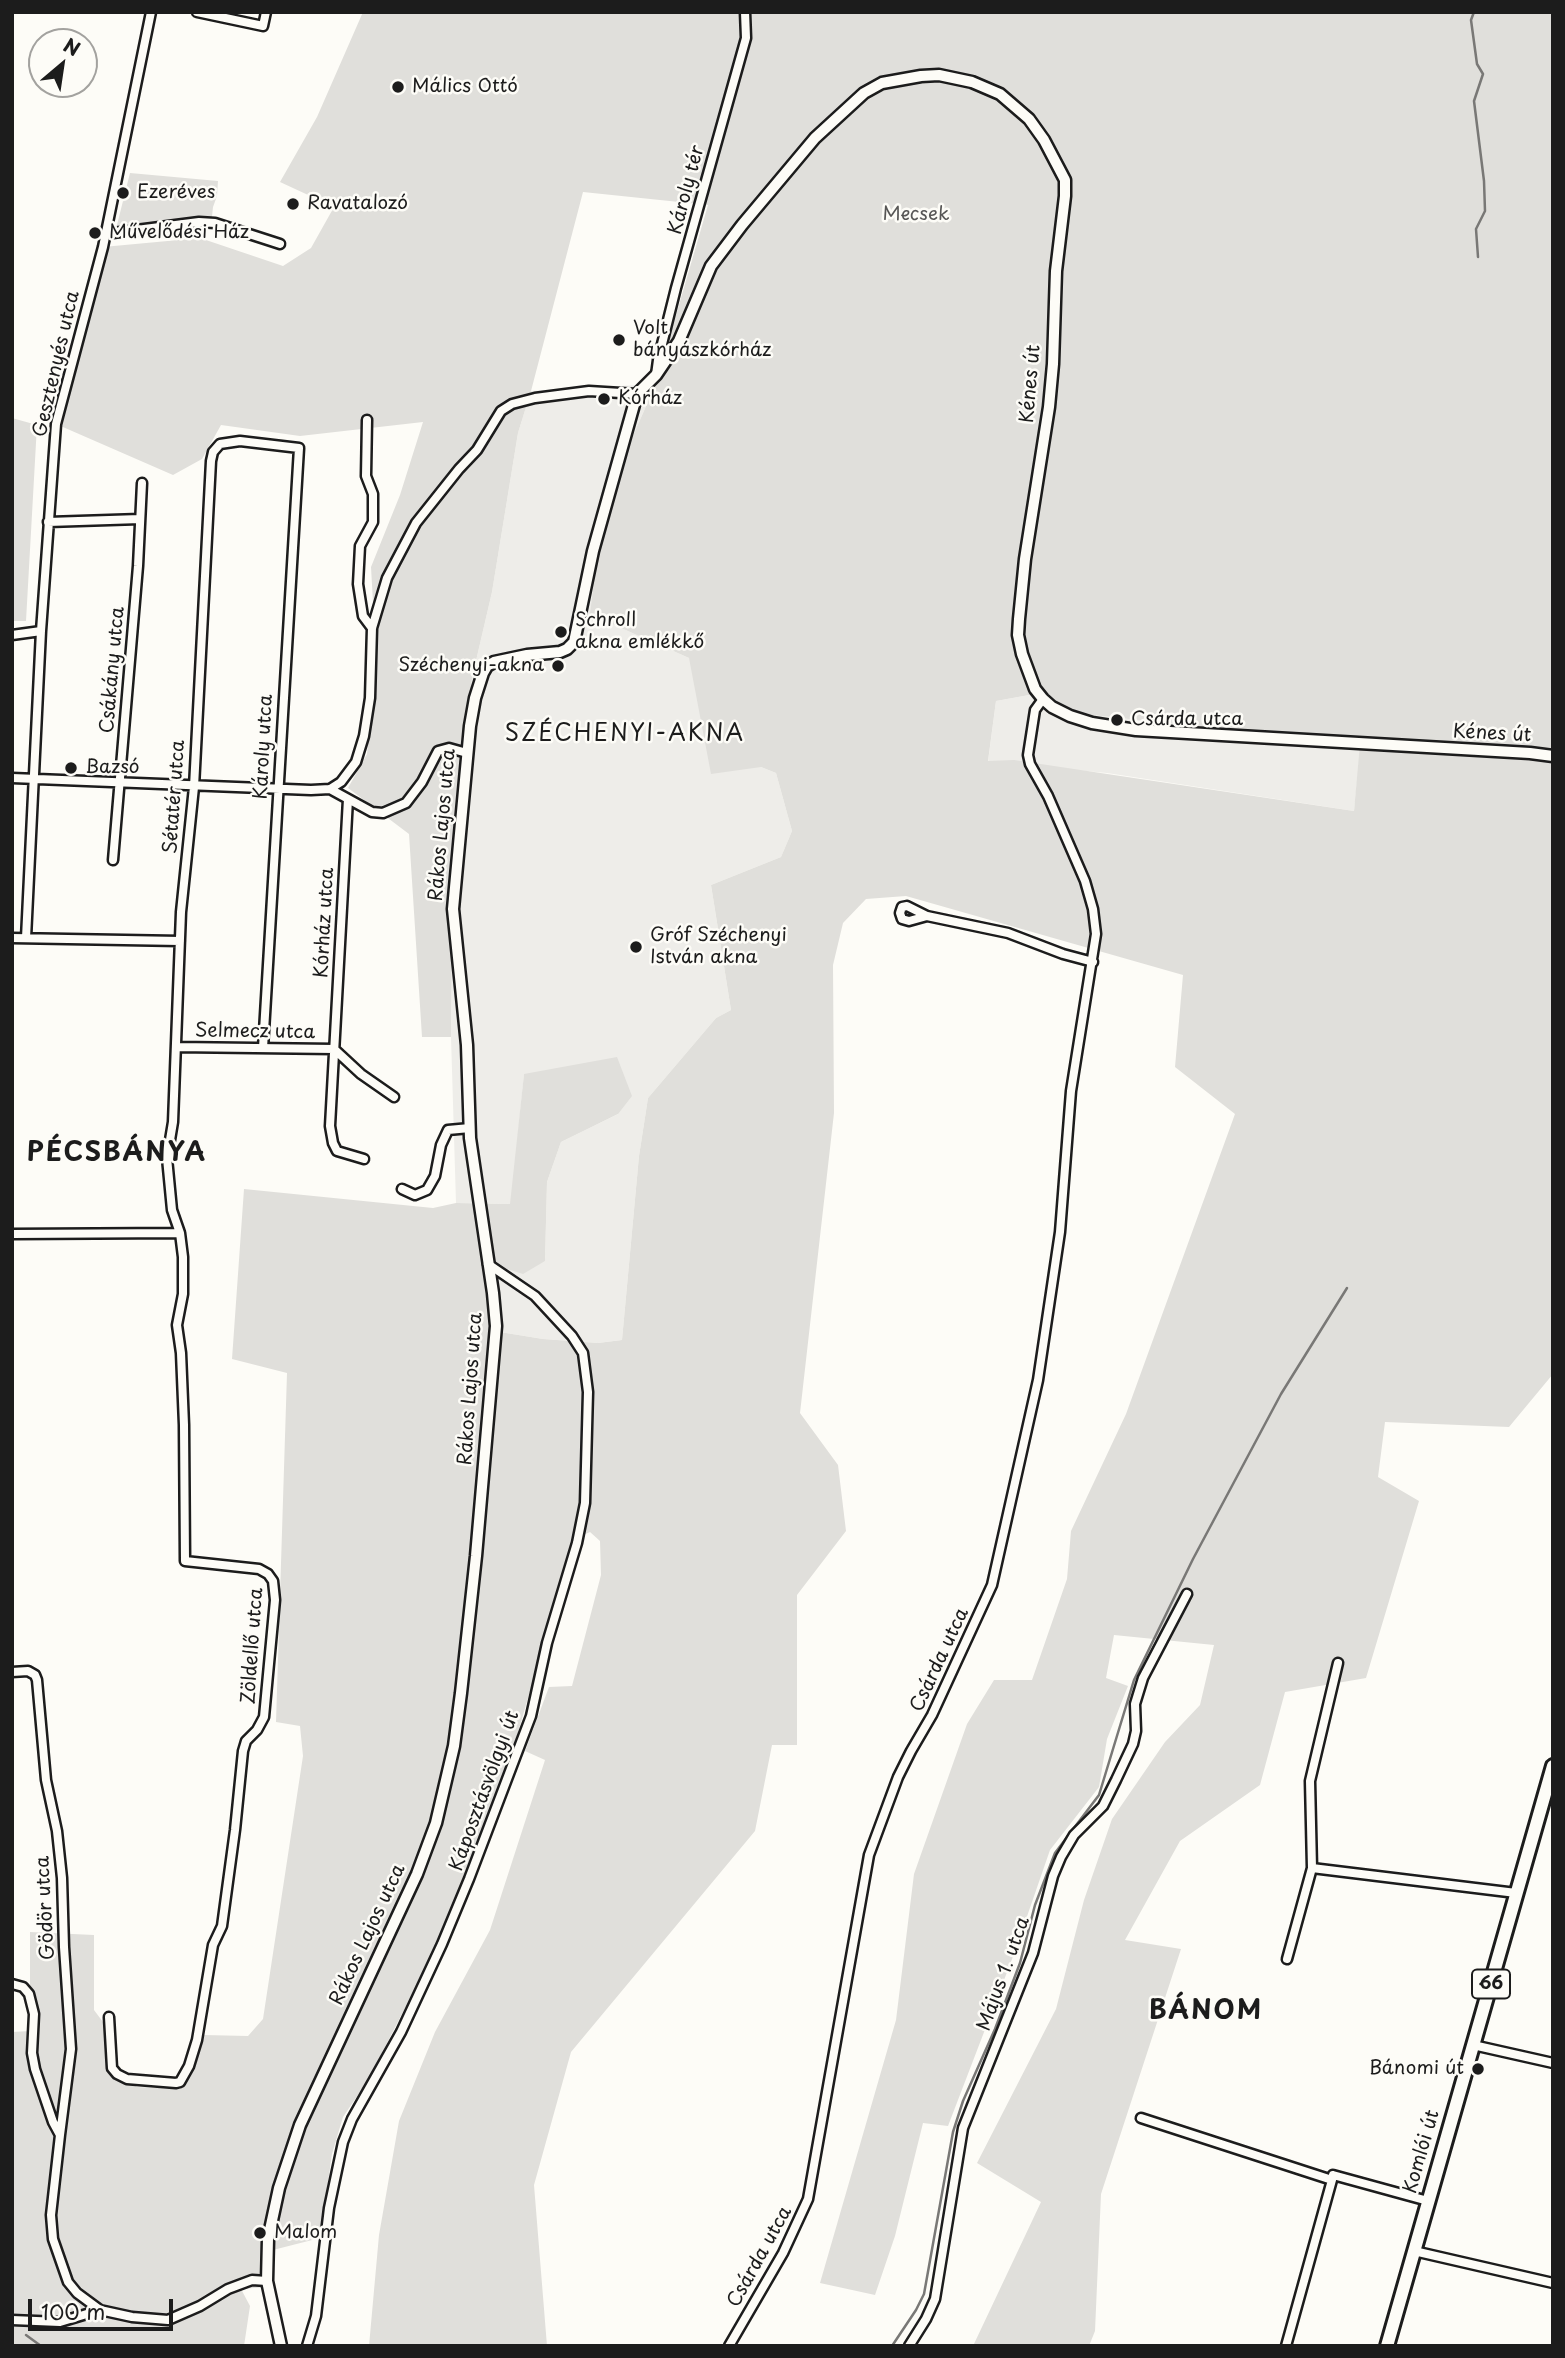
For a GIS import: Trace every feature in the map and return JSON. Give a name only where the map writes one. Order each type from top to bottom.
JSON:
[{"type":"main road","name":"Komlói út","points":[[1387,2346],[1553,1766]]},
{"type":"street","name":"Gesztenyés utca","points":[[26,938],[41,631],[56,424],[105,234],[151,12]]},
{"type":"street","points":[[197,12],[263,26],[266,12]]},
{"type":"street","name":"Károly tér","points":[[656,375],[676,288],[746,38],[745,12]]},
{"type":"street","name":"Kénes út","points":[[637,394],[656,375],[679,341],[711,266],[806,148],[864,93],[882,83],[939,75],[987,87],[1015,105],[1029,119],[1044,140],[1065,180],[1056,271],[1049,407],[1025,559],[1018,635],[1035,690],[1052,707],[1070,716],[1092,723],[1136,730],[1530,752],[1553,756]]},
{"type":"street","points":[[105,234],[199,222],[215,223],[280,243]]},
{"type":"street","points":[[330,789],[341,782],[356,762],[364,736],[370,698],[372,628],[387,578],[416,523],[477,450],[501,411],[512,404],[535,398],[590,391],[637,394]]},
{"type":"street","name":"Rákos Lajos utca","points":[[281,2346],[267,2281],[268,2239],[279,2188],[300,2125],[416,1874],[436,1823],[447,1783],[461,1693],[496,1324],[470,1128],[467,1045],[453,909],[467,753],[475,698],[487,666],[507,658],[560,652],[574,642],[593,551],[637,394]]},
{"type":"street","points":[[367,421],[366,476],[373,494],[373,522],[360,546],[358,584],[363,616],[372,628]]},
{"type":"street","name":"Sétatér utca","points":[[180,1233],[172,1210],[167,1158],[173,1122],[180,941],[194,787],[198,681],[214,452],[220,444],[240,441],[299,448]]},
{"type":"street","name":"Károly utca","points":[[263,1048],[299,448]]},
{"type":"street","name":"Csákány utca","points":[[114,860],[142,483]]},
{"type":"street","points":[[48,522],[140,519]]},
{"type":"street","points":[[12,635],[41,631]]},
{"type":"street","name":"Csárda utca","points":[[729,2346],[783,2253],[808,2199],[869,1855],[902,1768],[932,1716],[992,1585],[1038,1380],[1060,1232],[1071,1091],[1096,934],[1093,909],[1085,881],[1048,796],[1030,764],[1028,755],[1035,710],[1043,699]]},
{"type":"street","points":[[12,778],[194,787],[330,789],[372,812],[383,813],[406,803],[414,794],[438,751],[449,748],[467,753]]},
{"type":"street","name":"Kórház utca","points":[[334,1049],[348,799]]},
{"type":"street","points":[[927,916],[1009,933],[1063,954],[1093,962]]},
{"type":"street","points":[[12,939],[180,941]]},
{"type":"street","name":"Selmecz utca","points":[[176,1047],[334,1049],[361,1074],[394,1097]]},
{"type":"street","name":"Selmecz utca","points":[[334,1049],[330,1126],[333,1143],[337,1151],[364,1159]]},
{"type":"street","points":[[402,1189],[415,1195],[427,1190],[435,1176],[448,1130],[470,1128]]},
{"type":"street","points":[[12,1234],[180,1233]]},
{"type":"street","name":"Zöldellő utca","points":[[109,2017],[112,2068],[117,2074],[127,2079],[180,2082],[189,2066],[197,2040],[213,1945],[222,1926],[243,1751],[246,1741],[257,1730],[264,1717],[273,1624],[275,1600],[273,1581],[268,1574],[259,1569],[185,1561],[184,1425],[177,1325],[183,1294],[180,1233]]},
{"type":"street","name":"Káposztásvölgyi út","points":[[307,2346],[316,2316],[329,2208],[343,2142],[352,2119],[401,2032],[442,1944],[531,1716],[547,1643],[577,1543],[585,1503],[588,1392],[583,1353],[572,1336],[535,1296],[488,1264]]},
{"type":"street","name":"Május 1. utca","points":[[909,2346],[926,2319],[934,2299],[963,2128],[1033,1953],[1053,1875],[1074,1835],[1103,1806],[1122,1768],[1133,1744],[1136,1731],[1135,1704],[1143,1678],[1187,1594]]},
{"type":"street","points":[[1287,1959],[1312,1868],[1310,1781],[1338,1663]]},
{"type":"street","name":"Gödör utca","points":[[12,1672],[28,1671],[35,1675],[37,1680],[46,1780],[57,1831],[62,1878],[71,2049],[51,2215],[53,2239],[68,2282],[77,2293],[100,2310]]},
{"type":"street","points":[[1312,1868],[1516,1893]]},
{"type":"street","points":[[12,1984],[23,1987],[29,1994],[34,2014],[32,2053],[35,2069],[60,2135]]},
{"type":"street","points":[[1473,2045],[1553,2063]]},
{"type":"street","points":[[1140,2118],[1332,2180]]},
{"type":"street","points":[[1286,2346],[1333,2175],[1428,2201]]},
{"type":"street","points":[[1414,2251],[1553,2283]]},
{"type":"street","points":[[12,2320],[60,2322],[100,2310],[132,2317],[168,2320],[200,2306],[228,2289],[252,2280],[267,2281]]},
{"type":"shaded area","points":[[656,384],[605,498],[612,624],[689,658],[761,767],[776,773],[792,831],[781,857],[711,885],[731,1010],[716,1018],[648,1098],[639,1156],[622,1340],[598,1343],[543,1339],[500,1332],[494,1264],[545,1261],[547,1182],[561,1142],[618,1114],[524,1074],[511,1204],[456,1203],[451,1037],[453,844],[472,678],[492,592],[518,433],[531,391]]},
{"type":"shaded area","points":[[1029,695],[1083,714],[1361,744],[1354,811],[1107,773],[988,762],[996,701]]},
{"type":"green space","name":"Mecsek","points":[[363,12],[1553,12],[1553,1374],[1509,1427],[1385,1422],[1378,1477],[1419,1501],[1366,1678],[1285,1692],[1260,1785],[1180,1841],[1125,1940],[1181,1949],[1101,2194],[1095,2331],[1089,2346],[973,2346],[1041,2202],[977,2163],[1056,2009],[1084,1900],[1112,1819],[1165,1742],[1200,1705],[1214,1645],[1114,1635],[1106,1678],[1128,1686],[1107,1739],[1099,1787],[1050,1850],[1014,1954],[948,2126],[923,2123],[895,2236],[875,2295],[820,2283],[896,2020],[914,1874],[967,1724],[994,1680],[1032,1680],[1067,1579],[1071,1531],[1126,1414],[1235,1114],[1175,1067],[1183,975],[906,896],[866,899],[843,923],[833,965],[834,1113],[800,1413],[838,1465],[846,1531],[797,1595],[797,1745],[772,1745],[755,1831],[571,2052],[534,2185],[547,2346],[369,2346],[379,2235],[399,2121],[435,2032],[490,1930],[545,1760],[525,1751],[549,1687],[572,1686],[601,1575],[600,1541],[590,1532],[574,1539],[517,1736],[443,1934],[368,2080],[343,2117],[332,2154],[320,2238],[273,2250],[267,2287],[241,2289],[250,2306],[244,2346],[12,2346],[12,2032],[30,2031],[30,1932],[94,1935],[94,2010],[103,2022],[114,2072],[137,2087],[180,2089],[204,2035],[248,2036],[263,2019],[303,1756],[300,1726],[276,1722],[287,1373],[232,1359],[244,1189],[433,1208],[456,1203],[510,1204],[524,1074],[617,1057],[632,1096],[618,1114],[561,1142],[547,1182],[545,1261],[523,1274],[494,1265],[500,1332],[543,1339],[598,1343],[622,1340],[639,1156],[648,1098],[716,1018],[731,1010],[711,885],[781,857],[792,831],[776,773],[761,767],[711,774],[689,658],[612,624],[589,621],[605,498],[656,384],[708,205],[583,192],[518,433],[492,592],[472,678],[453,845],[451,1037],[422,1037],[409,834],[348,788],[367,754],[376,657],[371,567],[400,495],[423,422],[300,436],[221,425],[202,459],[173,475],[56,424],[103,247],[200,238],[283,266],[311,248],[334,207],[280,182],[317,117]],"holes":[[[1029,695],[1083,714],[1360,744],[1354,811],[1014,760],[988,761],[996,701]]]},
{"type":"green space","points":[[130,173],[218,181],[211,226],[114,237]]},
{"type":"green space","points":[[12,418],[37,425],[26,621],[12,621]]},
{"type":"waterway","points":[[1474,12],[1471,20],[1477,64],[1483,74],[1474,101],[1485,211],[1476,229],[1478,257]]},
{"type":"waterway","points":[[892,2346],[924,2294],[953,2132],[963,2101],[1020,1963],[1035,1905],[1055,1853],[1099,1795],[1134,1680],[1193,1559],[1281,1394],[1347,1288]]},
{"type":"waterway","points":[[26,2335],[41,2346]]},
{"type":"place","name":"Málics Ottó","points":[[398,87]]},
{"type":"place","name":"Ezeréves","points":[[123,193]]},
{"type":"place","name":"Ravatalozó","points":[[293,204]]},
{"type":"place","name":"Művelődési Ház","points":[[95,233]]},
{"type":"place","name":"Volt bányászkórház","points":[[619,340]]},
{"type":"place","name":"Kórház","points":[[604,399]]},
{"type":"place","name":"Schroll akna emlékkő","points":[[561,632]]},
{"type":"place","name":"Széchenyi-akna","points":[[558,666]]},
{"type":"place","name":"Csárda utca","points":[[1117,720]]},
{"type":"place","name":"Bazsó","points":[[71,768]]},
{"type":"place","name":"Gróf Széchenyi István akna","points":[[636,947]]},
{"type":"place","name":"Bánomi út","points":[[1478,2069]]},
{"type":"place","name":"Malom","points":[[260,2233]]},
{"type":"district","name":"SZÉCHENYI-AKNA","points":[[625,735]]},
{"type":"district","name":"PÉCSBÁNYA","points":[[117,1154]]},
{"type":"district","name":"BÁNOM","points":[[1206,2012]]}]
